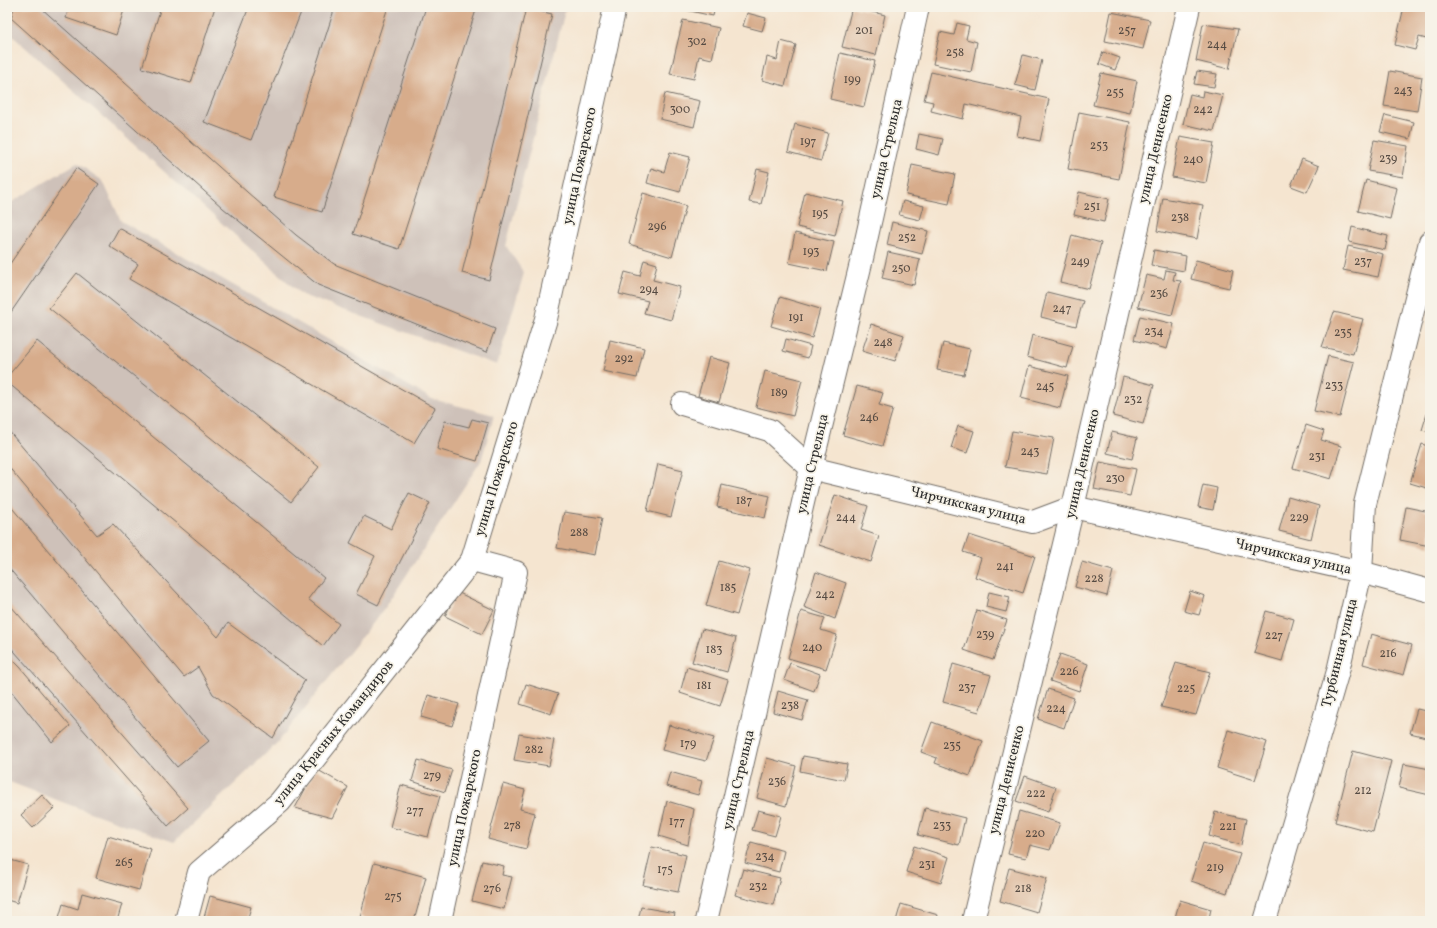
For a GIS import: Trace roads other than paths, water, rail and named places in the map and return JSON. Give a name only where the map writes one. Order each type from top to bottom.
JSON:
[{"type":"street","name":"улица Пожарского","points":[[440,921],[516,572],[472,560],[546,319],[615,7]]},
{"type":"street","name":"улица Стрельца","points":[[706,921],[811,468],[861,263],[918,7]]},
{"type":"street","name":"улица Денисенко","points":[[973,921],[1073,507],[1189,7]]},
{"type":"street","name":"Турбинная улица","points":[[1265,921],[1338,671],[1361,572],[1364,504],[1430,242]]},
{"type":"street","name":"Чирчикская улица","points":[[682,404],[769,430],[811,468],[1033,522],[1073,507],[1361,572],[1430,590]]},
{"type":"street","name":"улица Красных Командиров","points":[[186,921],[199,872],[280,802],[472,560]]}]
